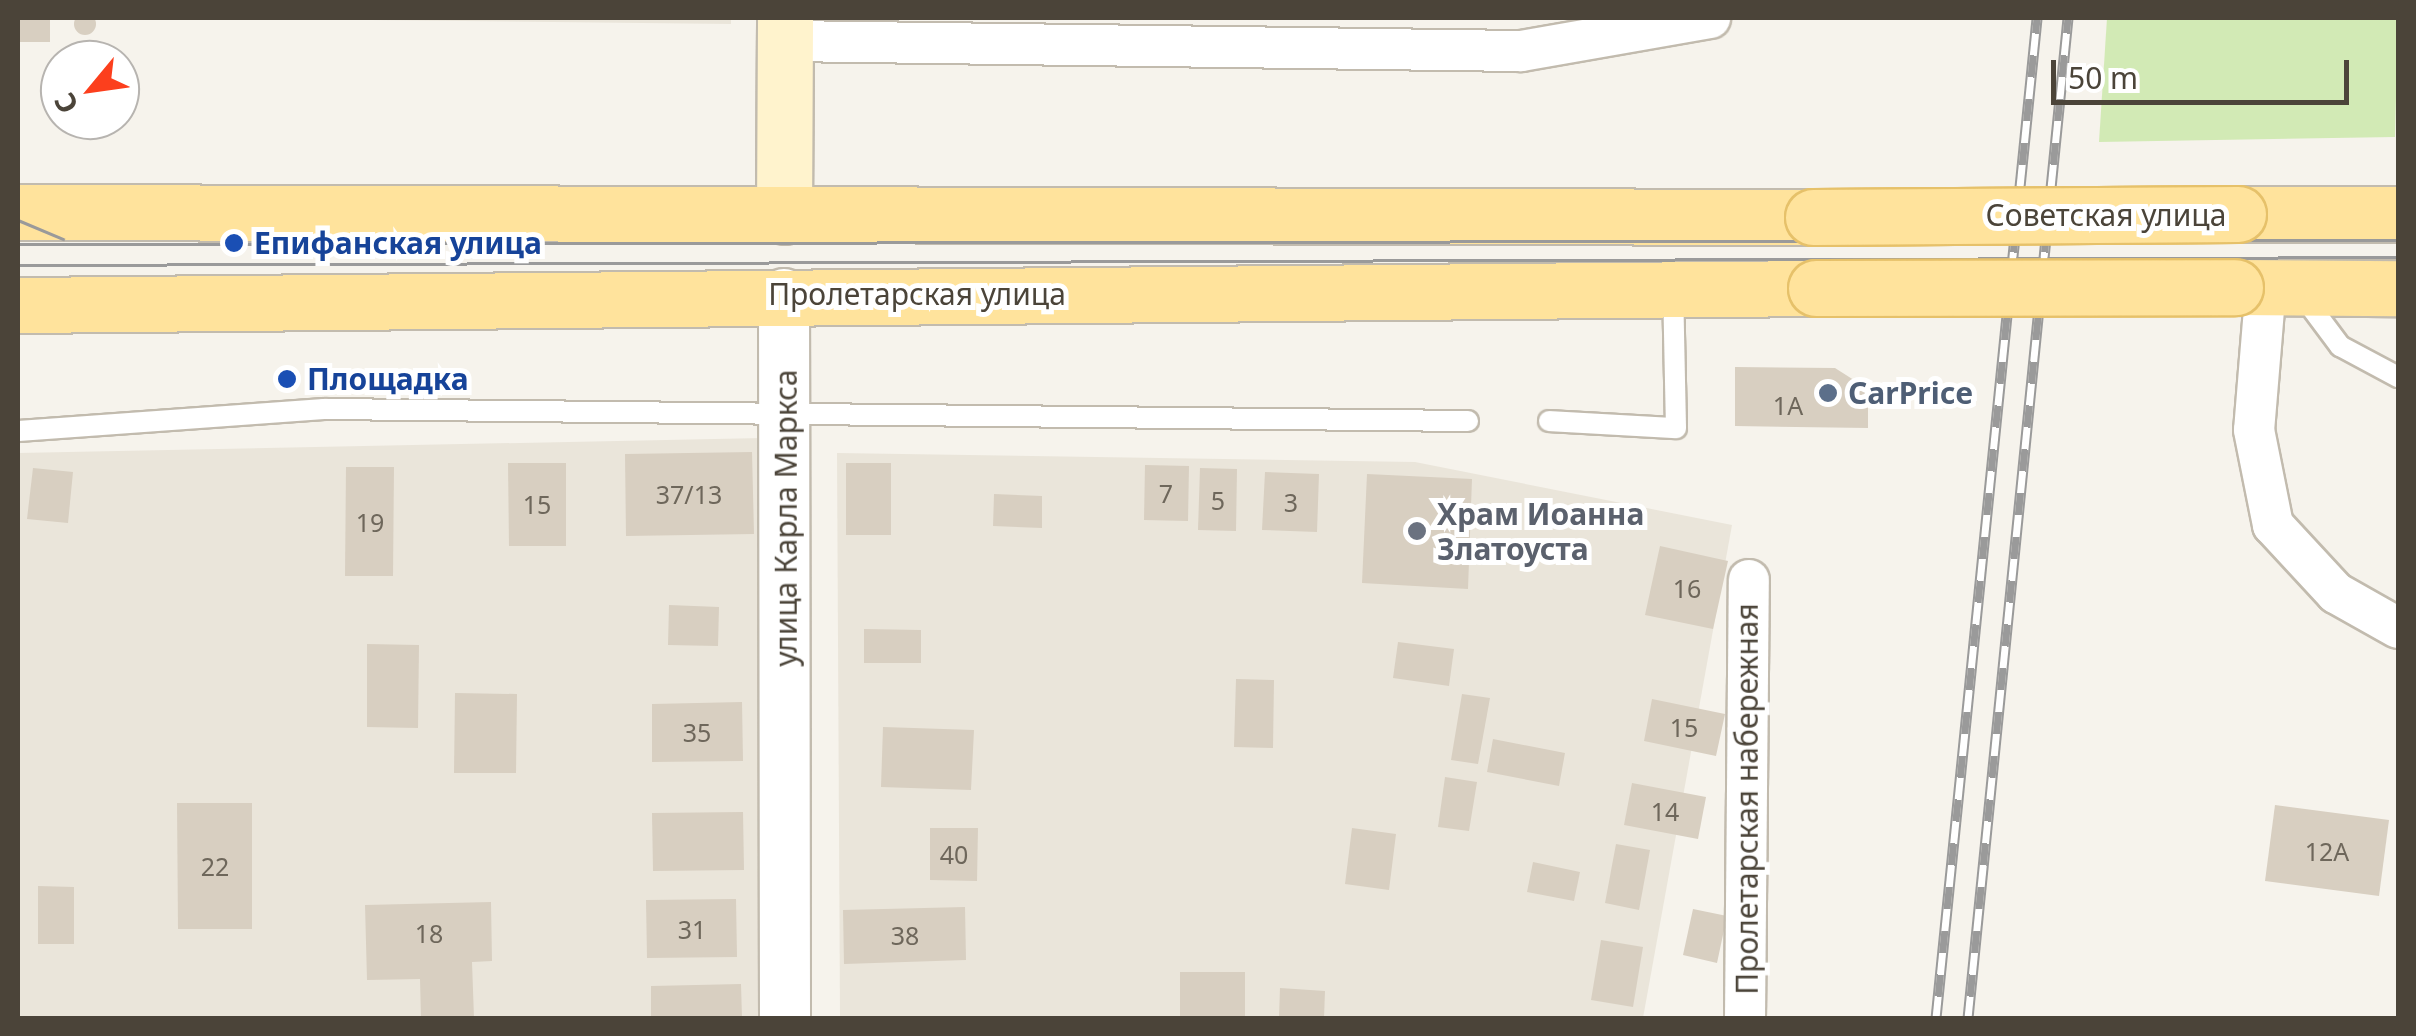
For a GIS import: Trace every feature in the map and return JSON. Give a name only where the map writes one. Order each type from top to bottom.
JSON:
[{"type":"main road","name":"улица Карла Маркса","points":[[784,294],[785,29]]},
{"type":"main road","points":[[18,212],[784,216]]},
{"type":"main road","name":"Советская улица","points":[[784,216],[2398,214]]},
{"type":"main road","points":[[2265,285],[2398,288]]},
{"type":"main road","name":"Пролетарская улица","points":[[18,305],[784,294],[2265,285]]},
{"type":"street","points":[[785,29],[1303,34],[1521,51],[1710,18]]},
{"type":"street","points":[[2265,285],[2254,430],[2274,525],[2336,593],[2398,628]]},
{"type":"street","name":"улица Карла Маркса","points":[[784,294],[785,1018]]},
{"type":"street","name":"Пролетарская набережная","points":[[1745,1018],[1749,580]]},
{"type":"lane","points":[[2265,285],[2340,346],[2398,378]]},
{"type":"lane","points":[[1549,422],[1676,428],[1672,288]]},
{"type":"lane","points":[[18,431],[324,409],[1468,420]]},
{"type":"shaded area","points":[[188,18],[731,18],[731,24]]},
{"type":"shaded area","points":[[763,438],[761,1018],[18,1018],[18,453]]},
{"type":"shaded area","points":[[837,453],[1415,462],[1732,525],[1643,1018],[840,1018]]},
{"type":"green space","points":[[2107,18],[2398,18],[2395,137],[2099,142]]},
{"type":"building","points":[[81,13],[89,13],[96,24],[89,35],[81,35],[74,28],[74,20]]},
{"type":"building","points":[[18,18],[50,18],[50,40],[18,42]]},
{"type":"building","points":[[1735,367],[1835,368],[1868,389],[1868,428],[1735,426]]},
{"type":"building","points":[[752,452],[754,534],[626,536],[625,454]]},
{"type":"building","points":[[508,463],[566,463],[566,546],[509,546]]},
{"type":"building","points":[[846,463],[891,463],[891,535],[846,535]]},
{"type":"building","points":[[1145,465],[1189,466],[1188,521],[1144,520]]},
{"type":"building","points":[[346,467],[394,467],[393,576],[345,576]]},
{"type":"building","points":[[33,468],[73,472],[68,523],[27,519]]},
{"type":"building","points":[[1200,468],[1237,469],[1236,531],[1198,530]]},
{"type":"building","points":[[1265,472],[1319,474],[1317,532],[1262,530]]},
{"type":"building","name":"Храм Иоанна Златоуста","points":[[1367,474],[1472,479],[1468,589],[1362,583]]},
{"type":"building","points":[[994,494],[1042,496],[1042,528],[993,526]]},
{"type":"building","points":[[1660,546],[1728,561],[1713,629],[1645,615]]},
{"type":"building","points":[[669,605],[719,607],[718,646],[668,645]]},
{"type":"building","points":[[864,629],[921,630],[921,663],[864,663]]},
{"type":"building","points":[[1398,642],[1454,649],[1449,686],[1393,678]]},
{"type":"building","points":[[367,644],[419,645],[418,728],[367,727]]},
{"type":"building","points":[[1236,679],[1274,680],[1273,748],[1234,747]]},
{"type":"building","points":[[455,693],[517,694],[516,773],[454,773]]},
{"type":"building","points":[[1462,694],[1490,698],[1478,764],[1451,760]]},
{"type":"building","points":[[1652,699],[1725,714],[1716,756],[1644,741]]},
{"type":"building","points":[[742,702],[743,761],[652,762],[652,704]]},
{"type":"building","points":[[883,727],[974,730],[971,790],[881,787]]},
{"type":"building","points":[[1493,739],[1565,753],[1559,786],[1487,772]]},
{"type":"building","points":[[1445,777],[1477,782],[1469,831],[1438,827]]},
{"type":"building","points":[[1632,783],[1706,797],[1698,839],[1624,825]]},
{"type":"building","points":[[177,803],[252,803],[252,929],[178,929]]},
{"type":"building","points":[[2275,805],[2389,820],[2379,896],[2265,881]]},
{"type":"building","points":[[743,812],[744,870],[653,871],[652,813]]},
{"type":"building","points":[[930,828],[978,828],[977,881],[930,880]]},
{"type":"building","points":[[1352,828],[1396,834],[1389,890],[1345,884]]},
{"type":"building","points":[[1616,844],[1650,850],[1639,910],[1605,903]]},
{"type":"building","points":[[1533,862],[1580,872],[1574,901],[1527,892]]},
{"type":"building","points":[[38,886],[74,887],[74,944],[38,944]]},
{"type":"building","points":[[736,899],[737,957],[647,958],[646,900]]},
{"type":"building","points":[[491,902],[492,961],[472,962],[474,1018],[421,1018],[420,979],[367,980],[365,905]]},
{"type":"building","points":[[965,907],[966,960],[844,964],[843,910]]},
{"type":"building","points":[[1693,909],[1727,916],[1717,963],[1683,955]]},
{"type":"building","points":[[1601,940],[1643,947],[1633,1007],[1591,1000]]},
{"type":"building","points":[[1180,972],[1245,972],[1245,1018],[1180,1018]]},
{"type":"building","points":[[741,984],[742,1018],[651,1018],[651,986]]},
{"type":"building","points":[[1280,988],[1325,991],[1324,1018],[1279,1018]]},
{"type":"tram line","points":[[18,220],[63,239]]},
{"type":"tram line","points":[[18,244],[2398,240]]},
{"type":"tram line","points":[[18,265],[2398,257]]},
{"type":"railway","points":[[1936,1018],[2037,18]]},
{"type":"railway","points":[[1968,1018],[2068,18]]},
{"type":"place","name":"Епифанская улица","points":[[234,243]]},
{"type":"place","name":"Площадка","points":[[287,379]]},
{"type":"place","name":"CarPrice","points":[[1828,393]]},
{"type":"place","name":"Храм Иоанна Златоуста","points":[[1417,531]]}]
